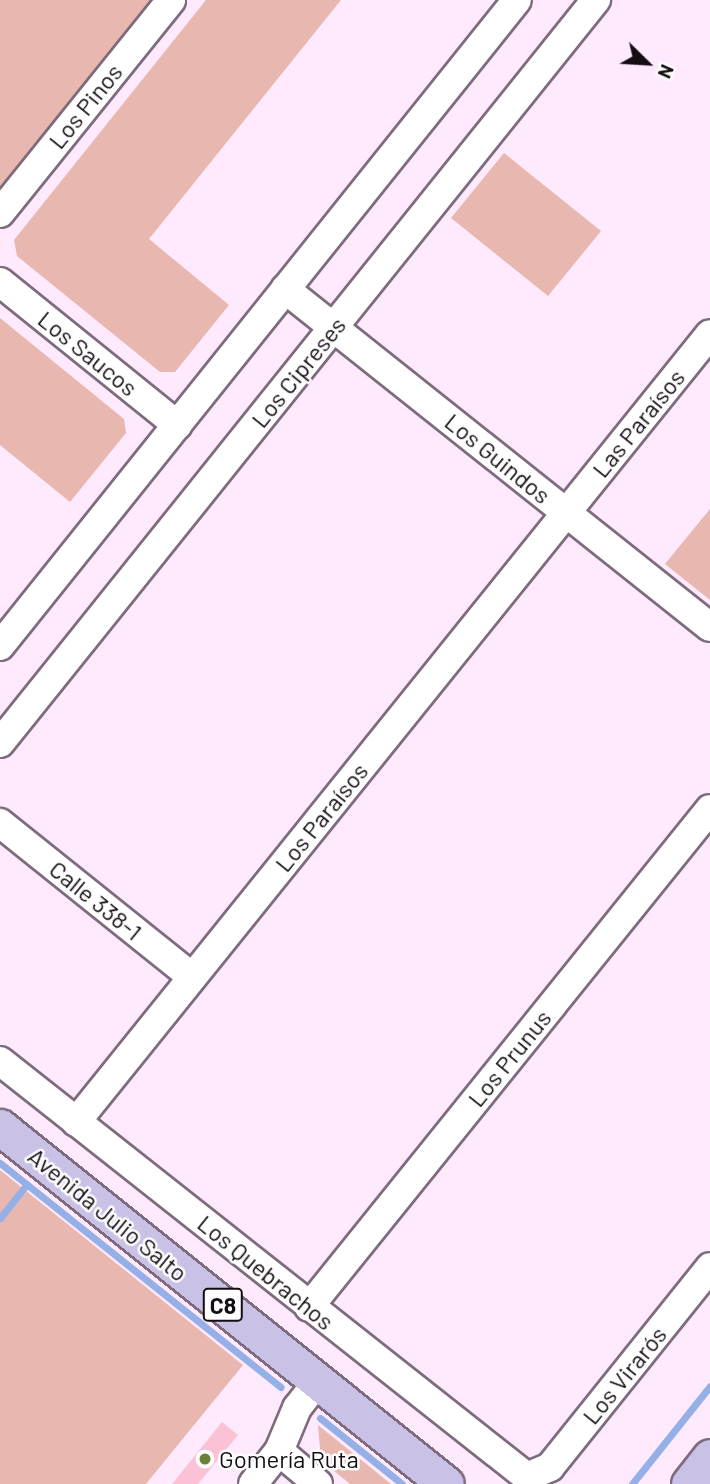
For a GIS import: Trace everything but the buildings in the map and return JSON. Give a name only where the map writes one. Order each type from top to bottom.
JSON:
[{"type":"main road","name":"Avenida Julio Salto","points":[[0,1127],[318,1381],[438,1482]]},
{"type":"main road","points":[[689,1484],[710,1457]]},
{"type":"street","name":"Los Pinos","points":[[0,213],[171,0]]},
{"type":"street","points":[[0,646],[517,0]]},
{"type":"street","name":"Los Cipreses","points":[[0,743],[596,0]]},
{"type":"street","name":"Los Saucos","points":[[0,282],[177,425]]},
{"type":"street","name":"Los Guindos","points":[[285,289],[710,627]]},
{"type":"street","name":"Las Paraísos","points":[[566,513],[710,334]]},
{"type":"street","name":"Los Paraísos","points":[[76,1122],[566,513]]},
{"type":"street","name":"Los Prunus","points":[[309,1307],[710,809]]},
{"type":"street","name":"Calle 338-1","points":[[0,823],[192,977]]},
{"type":"street","name":"Los Quebrachos","points":[[0,1061],[515,1471],[534,1477]]},
{"type":"street","name":"Los Virarós","points":[[534,1477],[550,1467],[710,1267]]},
{"type":"street","points":[[253,1484],[279,1451],[297,1408],[318,1381]]},
{"type":"street","points":[[279,1451],[318,1484]]},
{"type":"shaded area","points":[[0,0],[153,0],[0,190]]},
{"type":"shaded area","points":[[206,0],[341,0],[149,239],[229,305],[175,372],[160,372],[17,256],[14,240]]},
{"type":"shaded area","points":[[504,153],[601,231],[548,296],[451,218]]},
{"type":"shaded area","points":[[0,318],[124,419],[126,433],[70,502],[0,445]]},
{"type":"shaded area","points":[[710,509],[710,600],[665,564]]},
{"type":"shaded area","points":[[0,1170],[243,1365],[146,1484],[0,1484]]},
{"type":"shaded area","points":[[318,1425],[391,1484],[350,1484],[321,1460]]},
{"type":"waterway","points":[[0,1163],[281,1387]]},
{"type":"waterway","points":[[0,1218],[27,1184]]},
{"type":"waterway","points":[[632,1484],[710,1386]]},
{"type":"waterway","points":[[320,1418],[402,1484]]},
{"type":"place","name":"Gomería Ruta","points":[[205,1459]]}]
